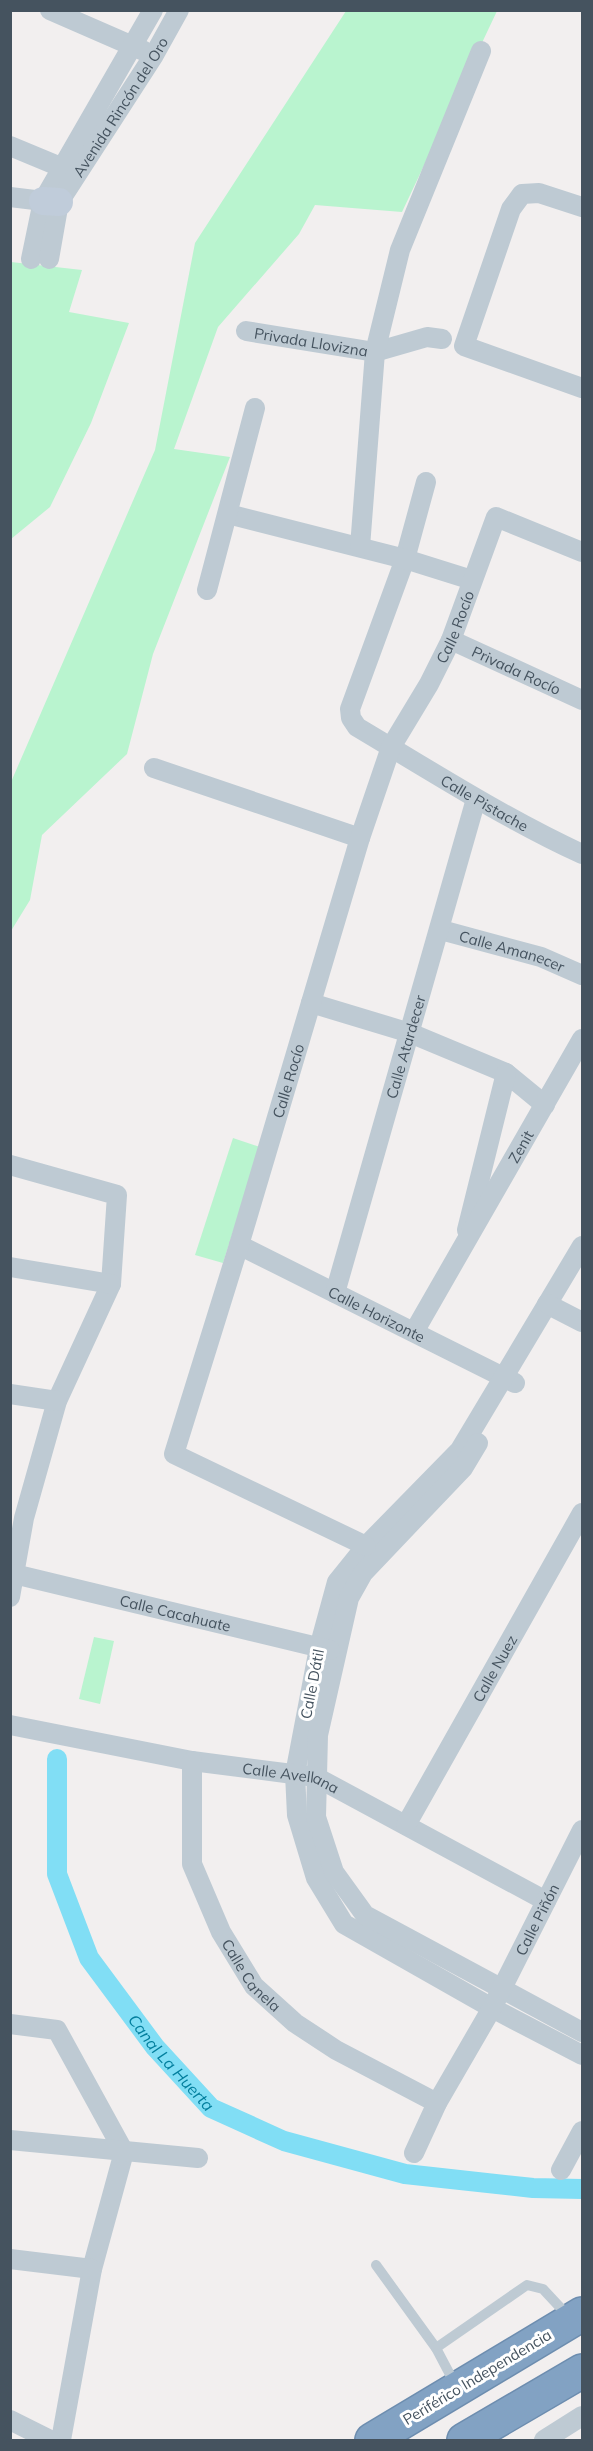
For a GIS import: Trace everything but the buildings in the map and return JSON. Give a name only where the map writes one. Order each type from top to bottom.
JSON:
[{"type":"highway","name":"Periférico Independencia","points":[[372,2440],[577,2317]]},
{"type":"highway","points":[[464,2440],[582,2372]]},
{"type":"street","points":[[50,10],[154,55]]},
{"type":"street","name":"Avenida Rincón del Oro","points":[[51,202],[63,168],[134,47],[153,10]]},
{"type":"street","name":"Avenida Rincón del Oro","points":[[51,202],[154,55],[178,10]]},
{"type":"street","points":[[360,547],[375,352],[400,250],[481,51]]},
{"type":"street","points":[[10,146],[63,168]]},
{"type":"street","points":[[582,207],[539,193],[522,194],[511,209],[464,346],[582,388]]},
{"type":"street","points":[[10,197],[51,202],[40,259]]},
{"type":"street","name":"Privada Llovizna","points":[[246,331],[375,352]]},
{"type":"street","points":[[375,352],[427,336],[442,339]]},
{"type":"street","points":[[207,590],[255,408]]},
{"type":"street","name":"Calle Pistache","points":[[426,482],[405,559],[350,709],[351,718],[357,727],[476,799],[531,831],[582,854]]},
{"type":"street","points":[[228,514],[405,559],[472,580]]},
{"type":"street","name":"Calle Rocío","points":[[366,1546],[174,1454],[239,1245],[360,838],[391,747],[429,684],[451,639],[496,517],[582,552]]},
{"type":"street","name":"Privada Rocío","points":[[451,639],[582,700]]},
{"type":"street","points":[[154,768],[360,838]]},
{"type":"street","name":"Calle Atardecer","points":[[335,1293],[441,930],[476,799]]},
{"type":"street","name":"Calle Amanecer","points":[[441,930],[541,957],[582,975]]},
{"type":"street","points":[[311,1003],[410,1033],[506,1073],[545,1105]]},
{"type":"street","name":"Zenit","points":[[414,1332],[582,1039]]},
{"type":"street","name":"Zenit","points":[[461,1253],[506,1073]]},
{"type":"street","points":[[10,1165],[117,1195],[111,1284],[57,1401],[17,1517],[14,1574],[10,1597]]},
{"type":"street","name":"Calle Horizonte","points":[[239,1245],[509,1380]]},
{"type":"street","name":"Calle Dátil","points":[[582,1246],[553,1307],[509,1380],[463,1468],[363,1573],[349,1598],[328,1650],[295,1774],[297,1815],[316,1878],[344,1924],[492,2008],[582,2055]]},
{"type":"street","points":[[10,1267],[111,1284]]},
{"type":"street","name":"Calle Dátil","points":[[553,1307],[582,1270]]},
{"type":"street","points":[[553,1307],[582,1322]]},
{"type":"street","name":"Calle Dátil","points":[[509,1380],[460,1450],[366,1546],[337,1582],[318,1735],[316,1817],[334,1872],[365,1915],[582,2032]]},
{"type":"street","points":[[10,1394],[57,1401]]},
{"type":"street","name":"Calle Nuez","points":[[406,1825],[582,1513]]},
{"type":"street","name":"Calle Cacahuate","points":[[14,1574],[328,1650]]},
{"type":"street","name":"Calle Avellana","points":[[10,1725],[192,1761],[316,1777],[546,1901]]},
{"type":"street","name":"Calle Canela","points":[[192,1761],[192,1864],[221,1932],[254,1986],[295,2023],[336,2050],[436,2103]]},
{"type":"street","name":"Calle Piñón","points":[[492,2008],[582,1830]]},
{"type":"street","points":[[414,2153],[436,2103],[492,2008]]},
{"type":"street","points":[[10,2024],[57,2030],[124,2152],[92,2269],[61,2440]]},
{"type":"street","points":[[561,2170],[582,2131]]},
{"type":"street","points":[[10,2140],[198,2158]]},
{"type":"street","points":[[10,2259],[92,2269]]},
{"type":"street","points":[[544,2440],[582,2416]]},
{"type":"street","points":[[10,2420],[50,2440]]},
{"type":"lane","points":[[376,2265],[436,2348],[458,2389]]},
{"type":"lane","points":[[436,2348],[527,2285],[543,2289],[577,2317]]},
{"type":"green space","points":[[346,11],[497,11],[402,212],[315,205],[299,234],[218,327],[174,449],[230,457],[153,654],[127,754],[42,835],[30,900],[11,931],[11,782],[155,450],[195,243]]},
{"type":"green space","points":[[11,262],[82,270],[69,312],[129,323],[91,423],[50,507],[11,539]]},
{"type":"green space","points":[[233,1138],[260,1147],[223,1263],[195,1255]]},
{"type":"green space","points":[[94,1637],[114,1641],[100,1704],[79,1699]]},
{"type":"waterway","name":"Canal La Huerta","points":[[57,1759],[57,1874],[89,1958],[155,2047],[211,2108],[284,2141],[405,2174],[533,2188],[582,2189]]}]
